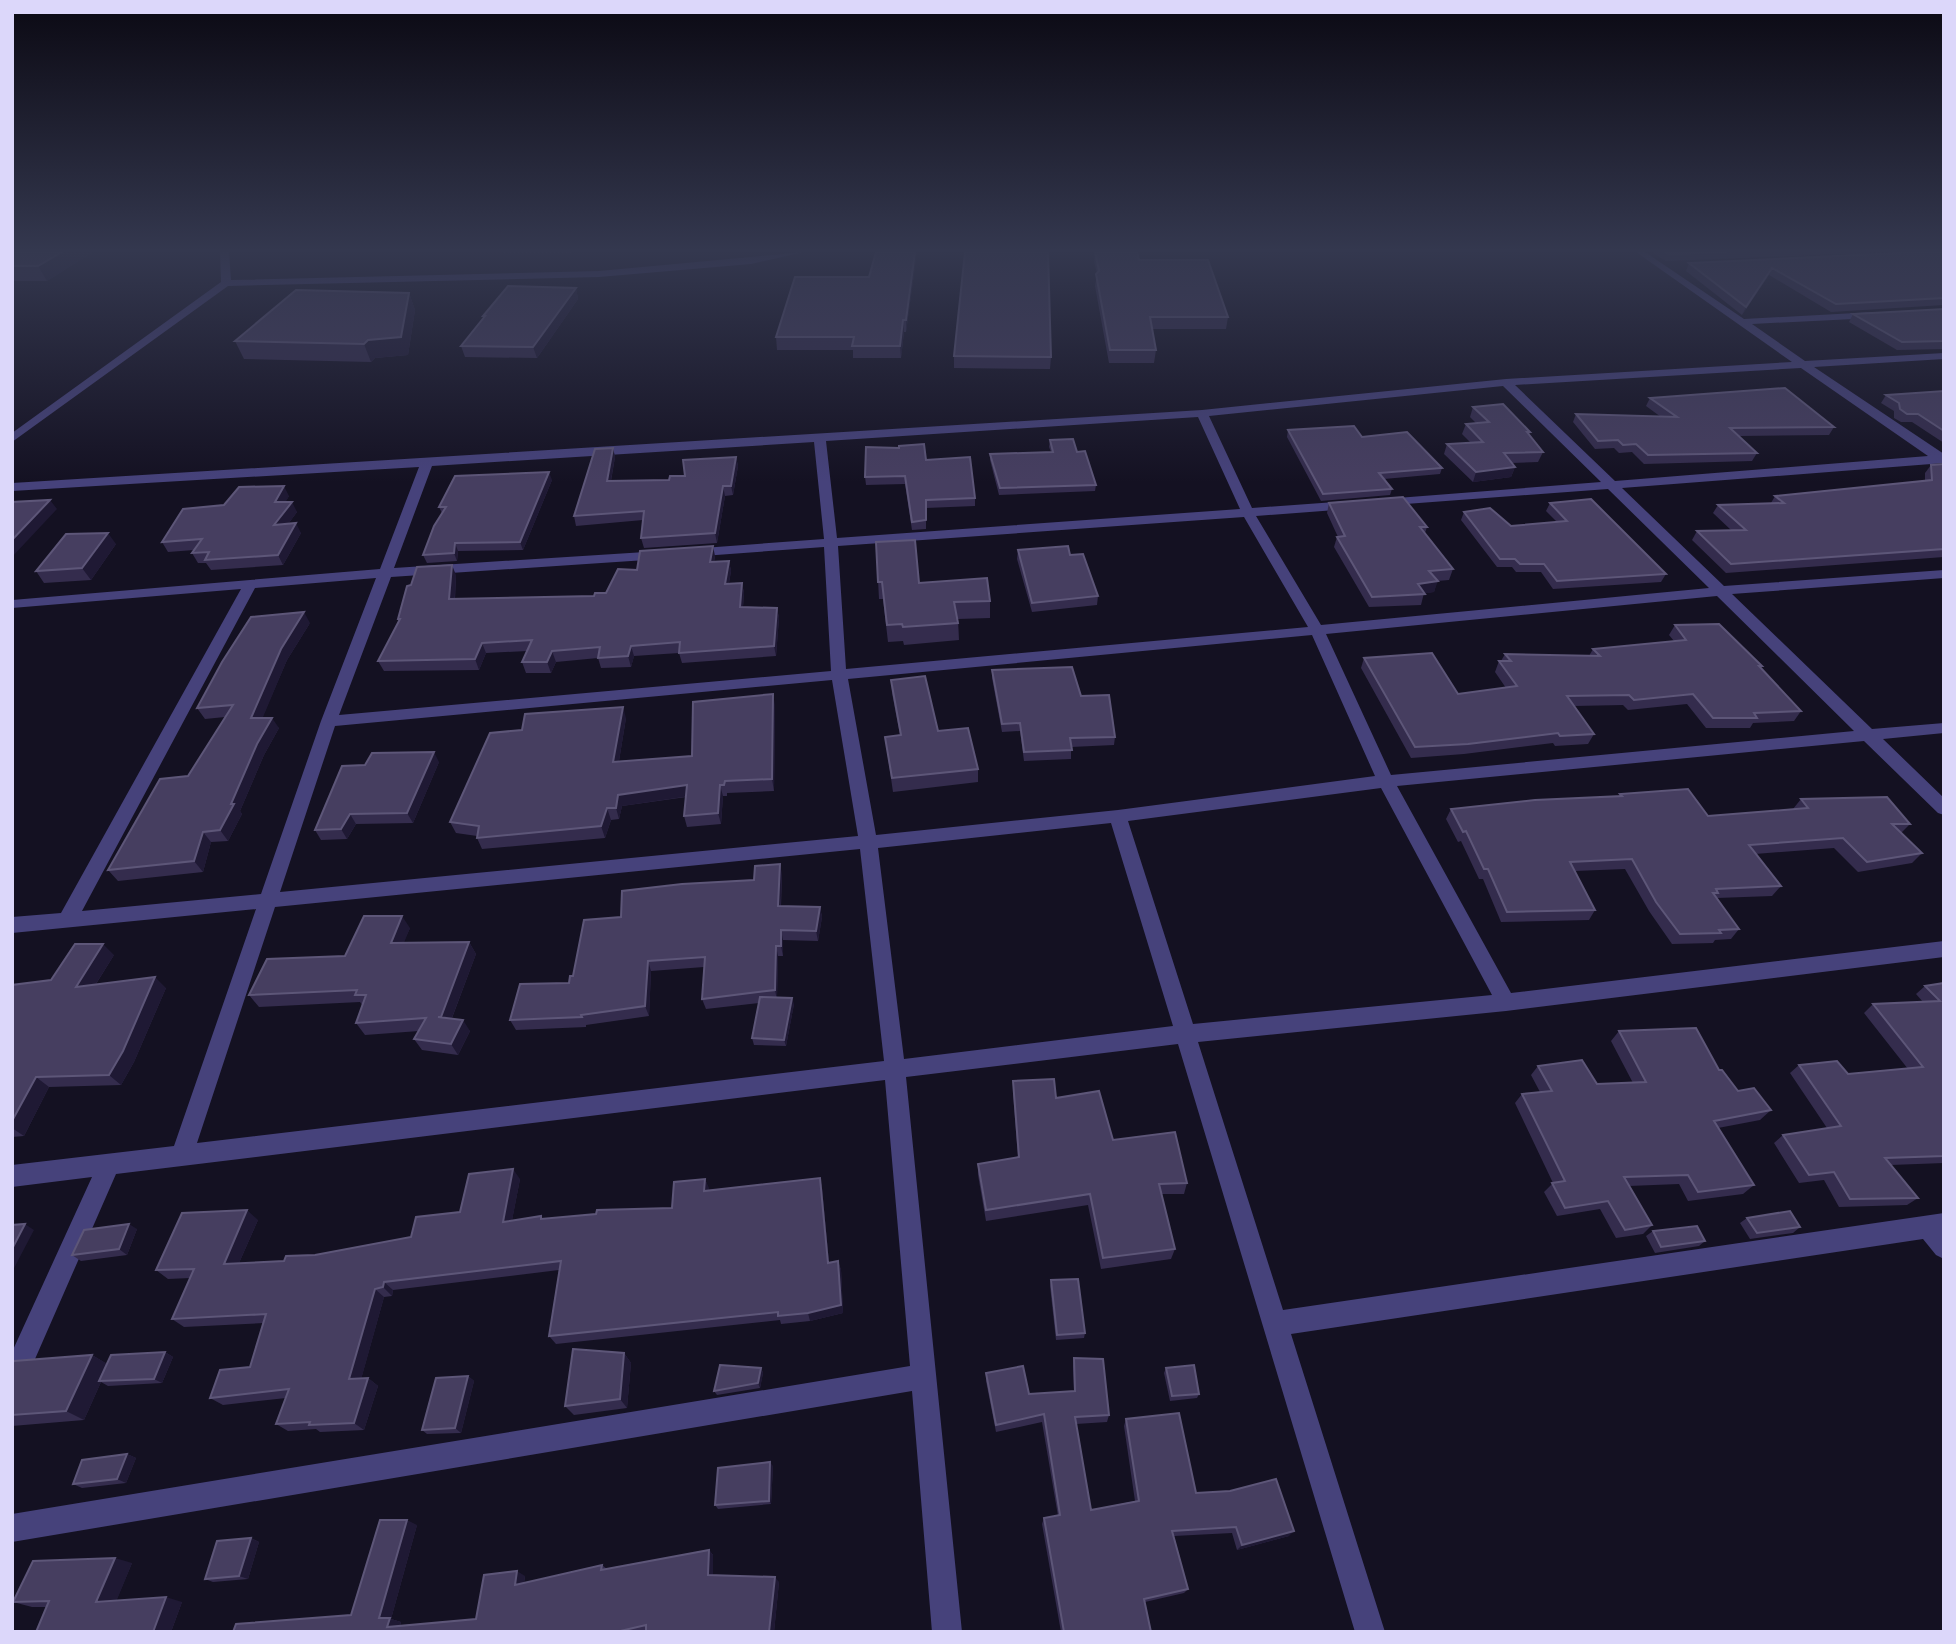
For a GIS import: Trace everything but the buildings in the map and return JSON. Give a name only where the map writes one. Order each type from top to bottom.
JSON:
[{"type":"street","points":[[12,439],[163,329]]},
{"type":"street","points":[[1751,329],[1942,459]]},
{"type":"street","points":[[12,487],[820,439],[1202,413],[1506,382],[1944,356]]},
{"type":"street","points":[[1506,382],[1944,809]]},
{"type":"street","points":[[1202,413],[1248,513],[1317,631],[1386,781],[1506,1002]]},
{"type":"street","points":[[820,439],[831,544],[839,674],[868,842],[895,1069],[947,1632]]},
{"type":"street","points":[[13,605],[385,573],[831,544],[1942,459]]},
{"type":"street","points":[[182,1155],[271,899],[329,721],[427,463]]},
{"type":"street","points":[[329,721],[1720,592],[1944,574]]},
{"type":"street","points":[[67,920],[250,585]]},
{"type":"street","points":[[12,925],[868,842],[1118,816],[1386,781],[1944,728]]},
{"type":"street","points":[[1118,816],[1370,1632]]},
{"type":"street","points":[[12,1175],[1184,1034],[1506,1002],[1944,949]]},
{"type":"street","points":[[12,1382],[109,1164]]},
{"type":"street","points":[[1274,1324],[1936,1226],[1944,1247]]},
{"type":"street","points":[[12,1528],[924,1376]]}]
